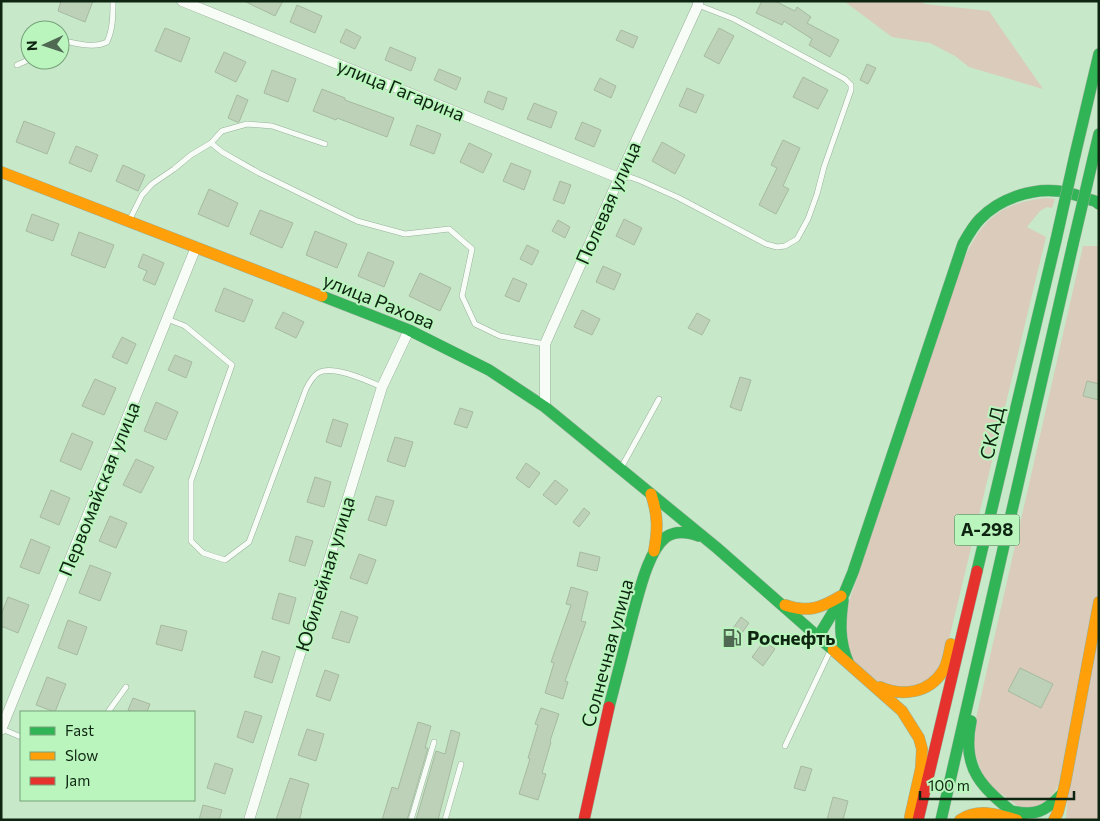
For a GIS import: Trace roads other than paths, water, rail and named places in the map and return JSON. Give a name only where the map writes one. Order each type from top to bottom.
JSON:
[{"type":"main road","name":"СКАД","points":[[918,820],[1099,54]]},
{"type":"main road","name":"СКАД","points":[[941,820],[1099,134]]},
{"type":"main road","name":"улица Рахова","points":[[1,172],[409,330],[489,370],[546,407],[782,604],[902,711],[922,744],[923,756],[910,820]]},
{"type":"main road","points":[[818,637],[844,594],[854,572],[963,244],[970,233],[981,218],[991,209],[1003,202],[1030,193],[1057,191],[1099,204]]},
{"type":"main road","points":[[650,492],[658,517],[658,530],[653,554]]},
{"type":"main road","name":"Солнечная улица","points":[[584,820],[613,690],[653,554],[661,541],[669,535],[678,532],[689,532],[702,537]]},
{"type":"main road","points":[[870,682],[895,693],[916,692],[934,681],[944,670],[966,583],[981,554]]},
{"type":"main road","points":[[1001,558],[996,613],[968,730],[968,746],[979,780],[1014,815],[1022,820]]},
{"type":"main road","points":[[782,604],[793,609],[813,609],[828,604],[844,594]]},
{"type":"main road","points":[[844,594],[840,623],[841,640],[843,651],[850,664]]},
{"type":"main road","points":[[1056,817],[1063,794],[1099,602]]},
{"type":"main road","points":[[960,820],[974,813],[1032,814],[1052,805],[1063,794]]},
{"type":"street","name":"улица Гагарина","points":[[182,1],[619,178]]},
{"type":"street","name":"Полевая улица","points":[[546,407],[546,344],[698,3]]},
{"type":"street","name":"Первомайская улица","points":[[2,730],[196,247]]},
{"type":"street","name":"Юбилейная улица","points":[[249,820],[382,387],[409,330]]},
{"type":"lane","points":[[70,42],[93,46],[107,42],[113,22],[114,1]]},
{"type":"lane","points":[[619,178],[630,177],[641,181],[679,198],[766,244],[777,247],[785,246],[796,239],[808,219],[824,167],[852,90],[851,85],[845,79],[734,19],[698,3]]},
{"type":"lane","points":[[129,222],[142,195],[152,184],[174,170],[190,155],[211,143],[222,131],[247,124],[272,126],[325,144]]},
{"type":"lane","points":[[211,143],[222,152],[259,174],[357,221],[405,234],[449,229],[472,249],[462,296],[476,324],[500,336],[546,344]]},
{"type":"lane","points":[[167,319],[185,326],[232,365],[190,480],[192,541],[203,553],[225,560],[249,542],[311,380],[319,372],[337,371],[382,387]]},
{"type":"lane","points":[[621,468],[659,398]]},
{"type":"lane","points":[[785,746],[832,648]]},
{"type":"lane","points":[[109,711],[126,687]]},
{"type":"lane","points":[[2,730],[20,737]]},
{"type":"lane","points":[[411,820],[434,742]]},
{"type":"lane","points":[[445,820],[461,764]]},
{"type":"place","name":"Роснефть","points":[[732,638]]}]
